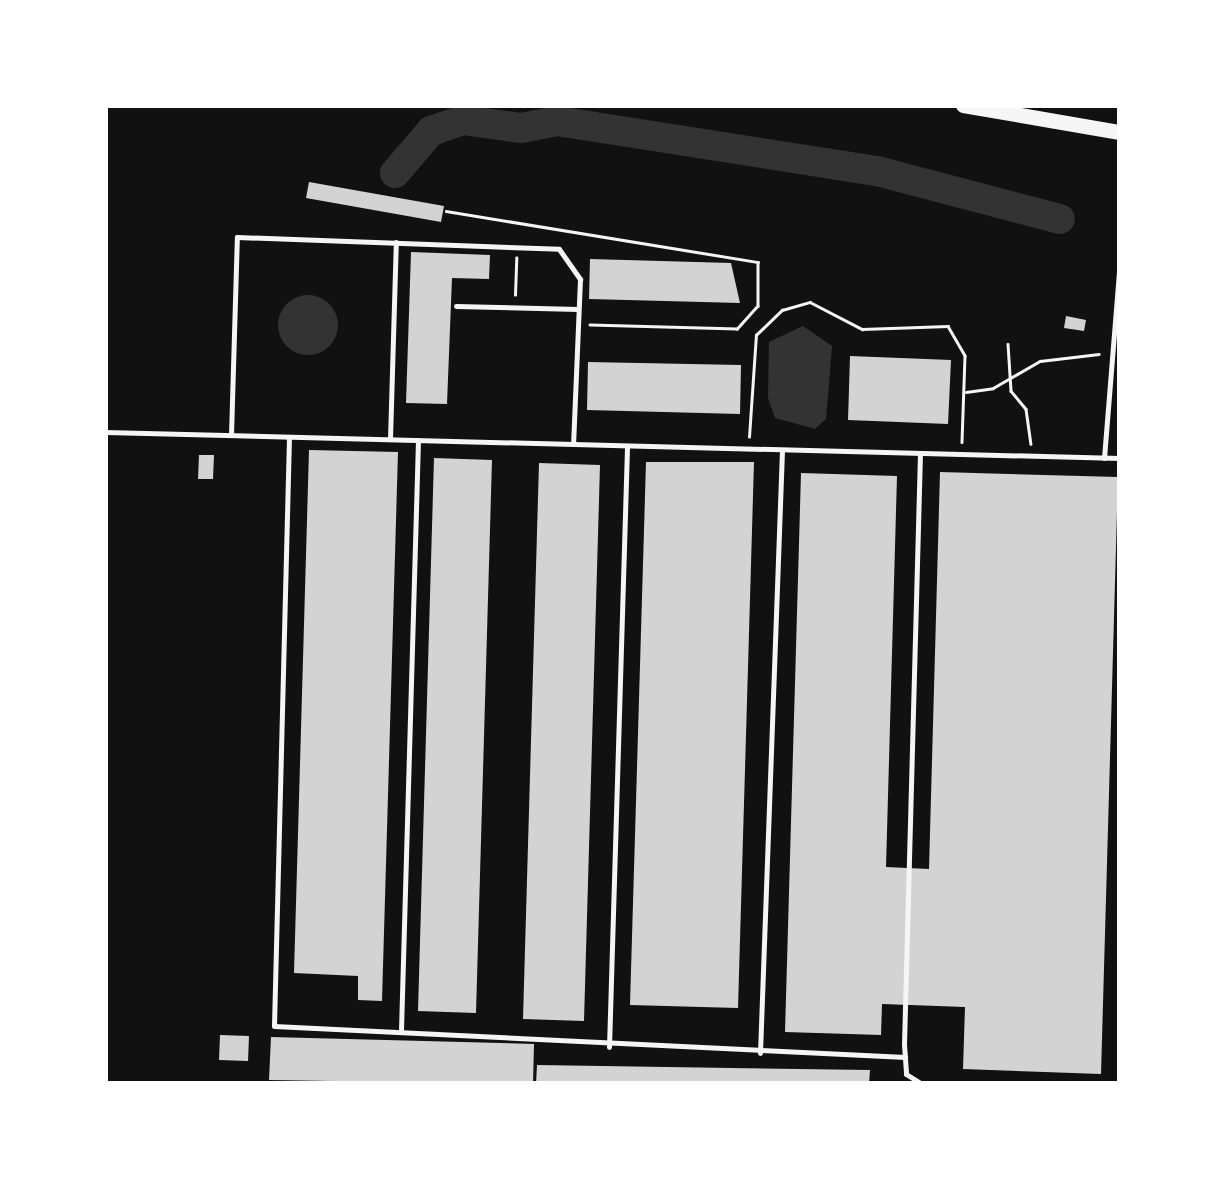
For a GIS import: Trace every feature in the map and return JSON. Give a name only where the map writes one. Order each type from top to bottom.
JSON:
[{"type":"main road","points":[[963,105],[1120,132]]},
{"type":"lane","points":[[231,435],[238,236],[516,246],[571,257],[579,309],[573,444]]},
{"type":"lane","points":[[390,439],[396,242]]},
{"type":"lane","points":[[1104,458],[1120,260]]},
{"type":"lane","points":[[456,306],[579,309]]},
{"type":"lane","points":[[105,432],[1120,458]]},
{"type":"lane","points":[[289,437],[274,1026],[530,1033],[559,1046],[905,1058]]},
{"type":"lane","points":[[401,1030],[418,440]]},
{"type":"lane","points":[[609,1048],[627,446]]},
{"type":"lane","points":[[760,1053],[782,450]]},
{"type":"lane","points":[[920,453],[905,1058],[906,1074],[922,1084]]},
{"type":"path","points":[[446,211],[758,262],[758,306],[738,328],[578,325]]},
{"type":"path","points":[[514,308],[516,246]]},
{"type":"path","points":[[749,449],[752,343],[796,303],[862,328],[948,326],[964,356],[962,454]]},
{"type":"path","points":[[1008,344],[1031,456]]},
{"type":"path","points":[[965,392],[993,388],[1014,372],[1112,353]]},
{"type":"shaded area","points":[[308,295],[329,304],[338,325],[329,346],[308,355],[287,346],[278,325],[287,304]]},
{"type":"shaded area","points":[[803,326],[832,346],[826,419],[815,429],[775,418],[768,398],[769,342]]},
{"type":"building","points":[[309,182],[444,206],[441,222],[306,198]]},
{"type":"building","points":[[411,252],[490,255],[489,279],[452,278],[447,404],[406,403]]},
{"type":"building","points":[[590,259],[731,263],[740,303],[589,299]]},
{"type":"building","points":[[1066,316],[1086,320],[1084,331],[1064,328]]},
{"type":"building","points":[[850,356],[951,360],[948,424],[848,420]]},
{"type":"building","points":[[588,362],[741,365],[740,414],[587,410]]},
{"type":"building","points":[[309,450],[398,452],[382,1001],[358,1000],[358,976],[294,973]]},
{"type":"building","points":[[199,455],[214,455],[213,479],[198,479]]},
{"type":"building","points":[[434,458],[492,460],[476,1013],[418,1011]]},
{"type":"building","points":[[646,462],[754,462],[738,1008],[630,1005]]},
{"type":"building","points":[[539,463],[600,465],[584,1021],[523,1019]]},
{"type":"building","points":[[940,472],[1118,477],[1101,1074],[963,1069],[965,1007],[882,1004],[881,1035],[785,1032],[801,473],[897,476],[886,867],[929,869]]},
{"type":"building","points":[[220,1035],[249,1036],[248,1061],[219,1060]]},
{"type":"building","points":[[271,1037],[534,1044],[533,1084],[269,1080]]},
{"type":"building","points":[[537,1065],[870,1070],[869,1084],[536,1084]]},
{"type":"waterway","points":[[395,173],[431,131],[463,120],[521,128],[557,121],[877,171],[1060,219]]}]
